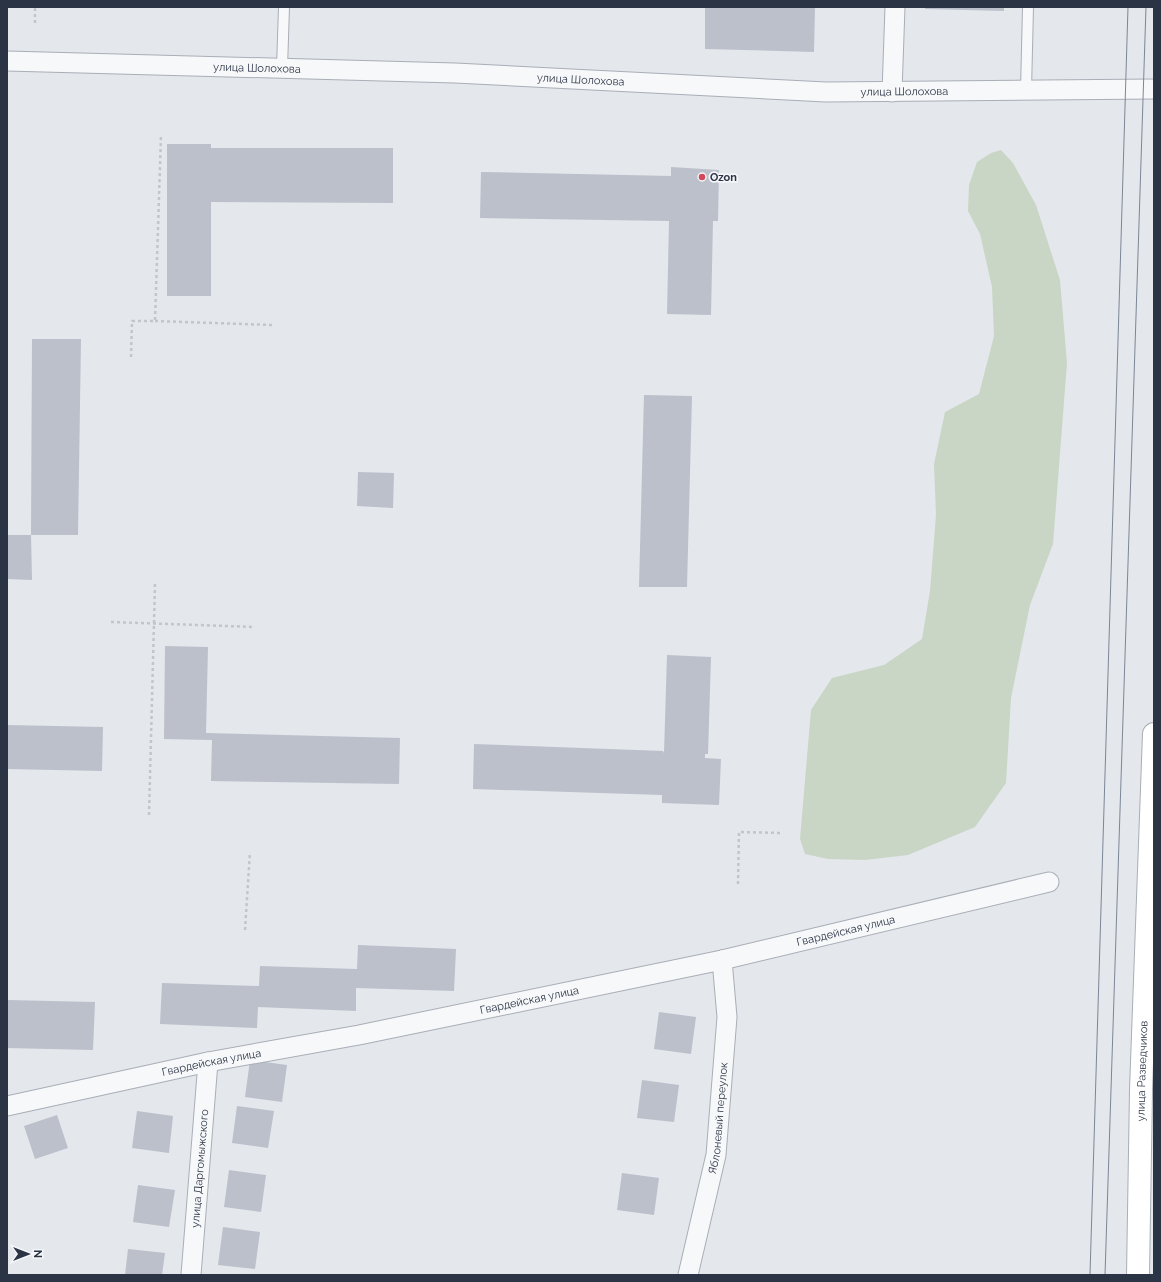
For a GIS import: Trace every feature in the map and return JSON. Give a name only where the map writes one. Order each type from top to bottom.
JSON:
[{"type":"main road","name":"улица Разведчиков","points":[[1138,1275],[1148,1090],[1154,734]]},
{"type":"street","points":[[892,92],[895,7]]},
{"type":"street","name":"улица Шолохова","points":[[7,61],[463,74],[826,92],[1154,89]]},
{"type":"street","name":"Гвардейская улица","points":[[7,1106],[208,1062],[359,1035],[722,960],[1049,882]]},
{"type":"street","name":"Яблоневый переулок","points":[[688,1275],[716,1155],[726,1017],[722,960]]},
{"type":"street","name":"улица Даргомыжского","points":[[191,1275],[208,1062]]},
{"type":"lane","points":[[282,68],[284,7]]},
{"type":"lane","points":[[1026,90],[1028,7]]},
{"type":"path","points":[[35,7],[35,23]]},
{"type":"path","points":[[155,322],[161,136]]},
{"type":"path","points":[[131,357],[132,321],[272,326]]},
{"type":"path","points":[[149,815],[154,584]]},
{"type":"path","points":[[110,622],[255,627]]},
{"type":"path","points":[[738,884],[739,832],[781,833]]},
{"type":"path","points":[[245,930],[250,852]]},
{"type":"green space","points":[[1001,150],[1013,163],[1036,205],[1060,280],[1067,363],[1053,544],[1030,605],[1011,698],[1006,783],[975,827],[908,855],[865,860],[828,859],[805,854],[800,839],[811,710],[832,678],[884,665],[922,639],[930,591],[936,515],[934,464],[945,412],[979,394],[994,336],[992,287],[980,234],[968,211],[969,185],[977,162],[991,153]]},
{"type":"building","points":[[705,7],[815,7],[814,52],[705,49]]},
{"type":"building","points":[[925,7],[1004,7],[1004,11],[925,9]]},
{"type":"building","points":[[167,144],[211,144],[211,148],[393,148],[393,203],[211,202],[211,296],[167,296]]},
{"type":"building","points":[[671,167],[719,170],[718,221],[713,221],[711,315],[667,314],[669,221],[480,218],[481,172],[671,176]]},
{"type":"building","points":[[32,339],[81,339],[78,535],[31,535]]},
{"type":"building","points":[[644,395],[692,396],[687,587],[639,587]]},
{"type":"building","points":[[358,472],[394,473],[393,508],[357,506]]},
{"type":"building","points":[[7,535],[31,535],[32,580],[7,579]]},
{"type":"building","points":[[165,646],[208,647],[206,733],[400,738],[399,784],[211,781],[212,740],[164,739]]},
{"type":"building","points":[[667,655],[711,657],[708,754],[705,754],[705,758],[721,759],[719,805],[662,803],[662,795],[473,789],[474,744],[663,751],[664,753]]},
{"type":"building","points":[[7,725],[103,727],[102,771],[7,769]]},
{"type":"building","points":[[358,945],[456,949],[454,991],[356,988],[356,1011],[258,1007],[257,1028],[160,1024],[162,983],[259,986],[260,966],[357,969]]},
{"type":"building","points":[[7,1000],[95,1002],[93,1050],[7,1048]]},
{"type":"building","points":[[659,1012],[696,1017],[691,1054],[654,1049]]},
{"type":"building","points":[[250,1060],[287,1065],[282,1102],[245,1097]]},
{"type":"building","points":[[642,1080],[679,1085],[674,1122],[637,1118]]},
{"type":"building","points":[[237,1106],[274,1111],[268,1148],[232,1143]]},
{"type":"building","points":[[137,1111],[173,1116],[169,1153],[132,1148]]},
{"type":"building","points":[[57,1115],[68,1148],[35,1159],[24,1126]]},
{"type":"building","points":[[229,1170],[266,1175],[261,1212],[224,1207]]},
{"type":"building","points":[[622,1173],[659,1178],[654,1215],[617,1210]]},
{"type":"building","points":[[138,1185],[175,1190],[169,1227],[133,1222]]},
{"type":"building","points":[[223,1227],[260,1232],[255,1269],[218,1265]]},
{"type":"building","points":[[128,1249],[165,1253],[162,1275],[125,1275]]},
{"type":"tram line","points":[[1090,1275],[1128,7]]},
{"type":"tram line","points":[[1105,1275],[1146,7]]},
{"type":"place","name":"Ozon","points":[[702,177]]}]
